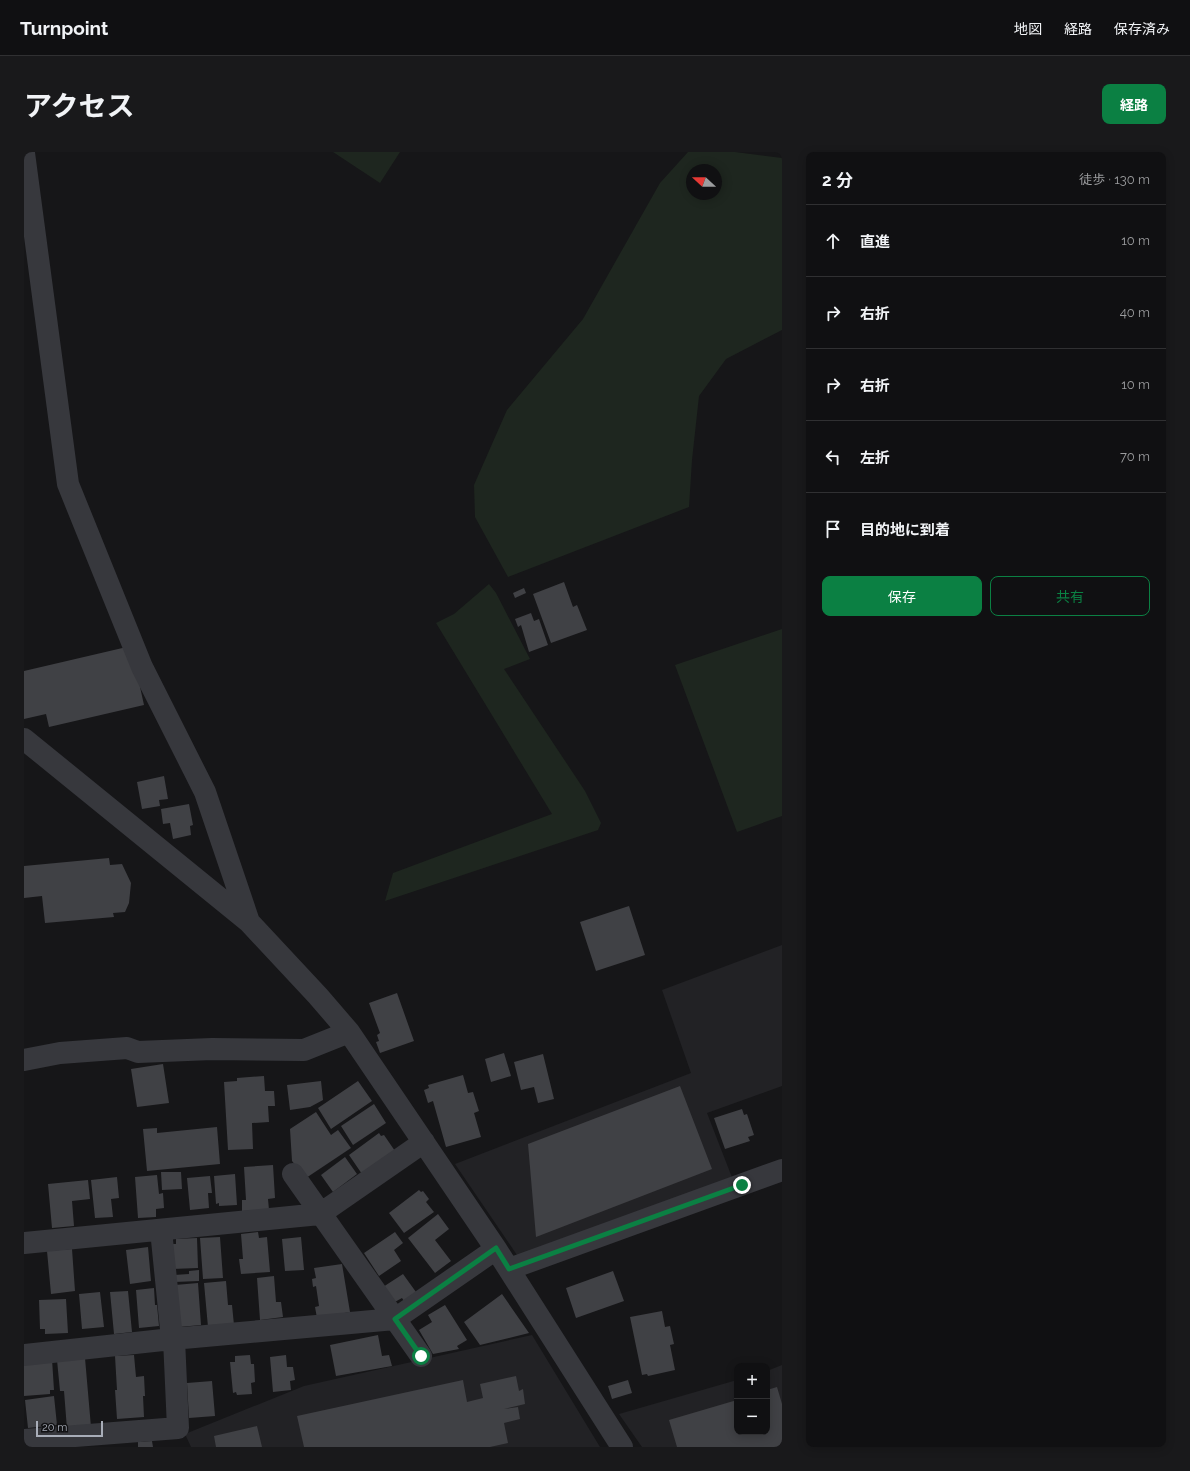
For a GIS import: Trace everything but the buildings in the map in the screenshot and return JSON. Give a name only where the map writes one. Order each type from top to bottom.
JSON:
[{"type":"street","points":[[24,153],[68,484],[142,667],[205,792],[249,922]]},
{"type":"street","points":[[24,739],[249,922],[318,996],[349,1032],[496,1248],[622,1447]]},
{"type":"street","points":[[24,1060],[60,1053],[127,1048],[138,1052],[212,1049],[304,1050],[349,1032]]},
{"type":"street","points":[[24,1243],[320,1214],[424,1142]]},
{"type":"street","points":[[509,1269],[782,1170]]},
{"type":"street","points":[[293,1174],[421,1356]]},
{"type":"street","points":[[24,1440],[178,1428],[173,1339],[161,1230]]},
{"type":"street","points":[[24,1355],[173,1339],[395,1319],[496,1248]]},
{"type":"shaded area","points":[[333,152],[400,152],[380,183]]},
{"type":"shaded area","points":[[688,152],[735,152],[782,158],[782,330],[726,359],[699,396],[692,460],[689,507],[508,577],[475,517],[474,485],[507,410],[583,319],[660,183]]},
{"type":"shaded area","points":[[489,584],[496,593],[530,659],[504,669],[585,791],[601,823],[598,830],[385,901],[393,873],[552,814],[436,623],[454,614]]},
{"type":"shaded area","points":[[782,629],[782,816],[737,832],[675,665]]},
{"type":"shaded area","points":[[782,945],[782,1086],[707,1113],[733,1180],[519,1258],[455,1164],[691,1073],[662,990]]},
{"type":"shaded area","points":[[532,1335],[600,1447],[191,1447],[185,1434],[304,1386]]},
{"type":"shaded area","points":[[782,1365],[782,1447],[642,1447],[619,1414],[734,1381],[734,1435],[770,1435],[770,1370]]},
{"type":"route","points":[[421,1356],[395,1319],[496,1248],[509,1269],[742,1185]]}]
